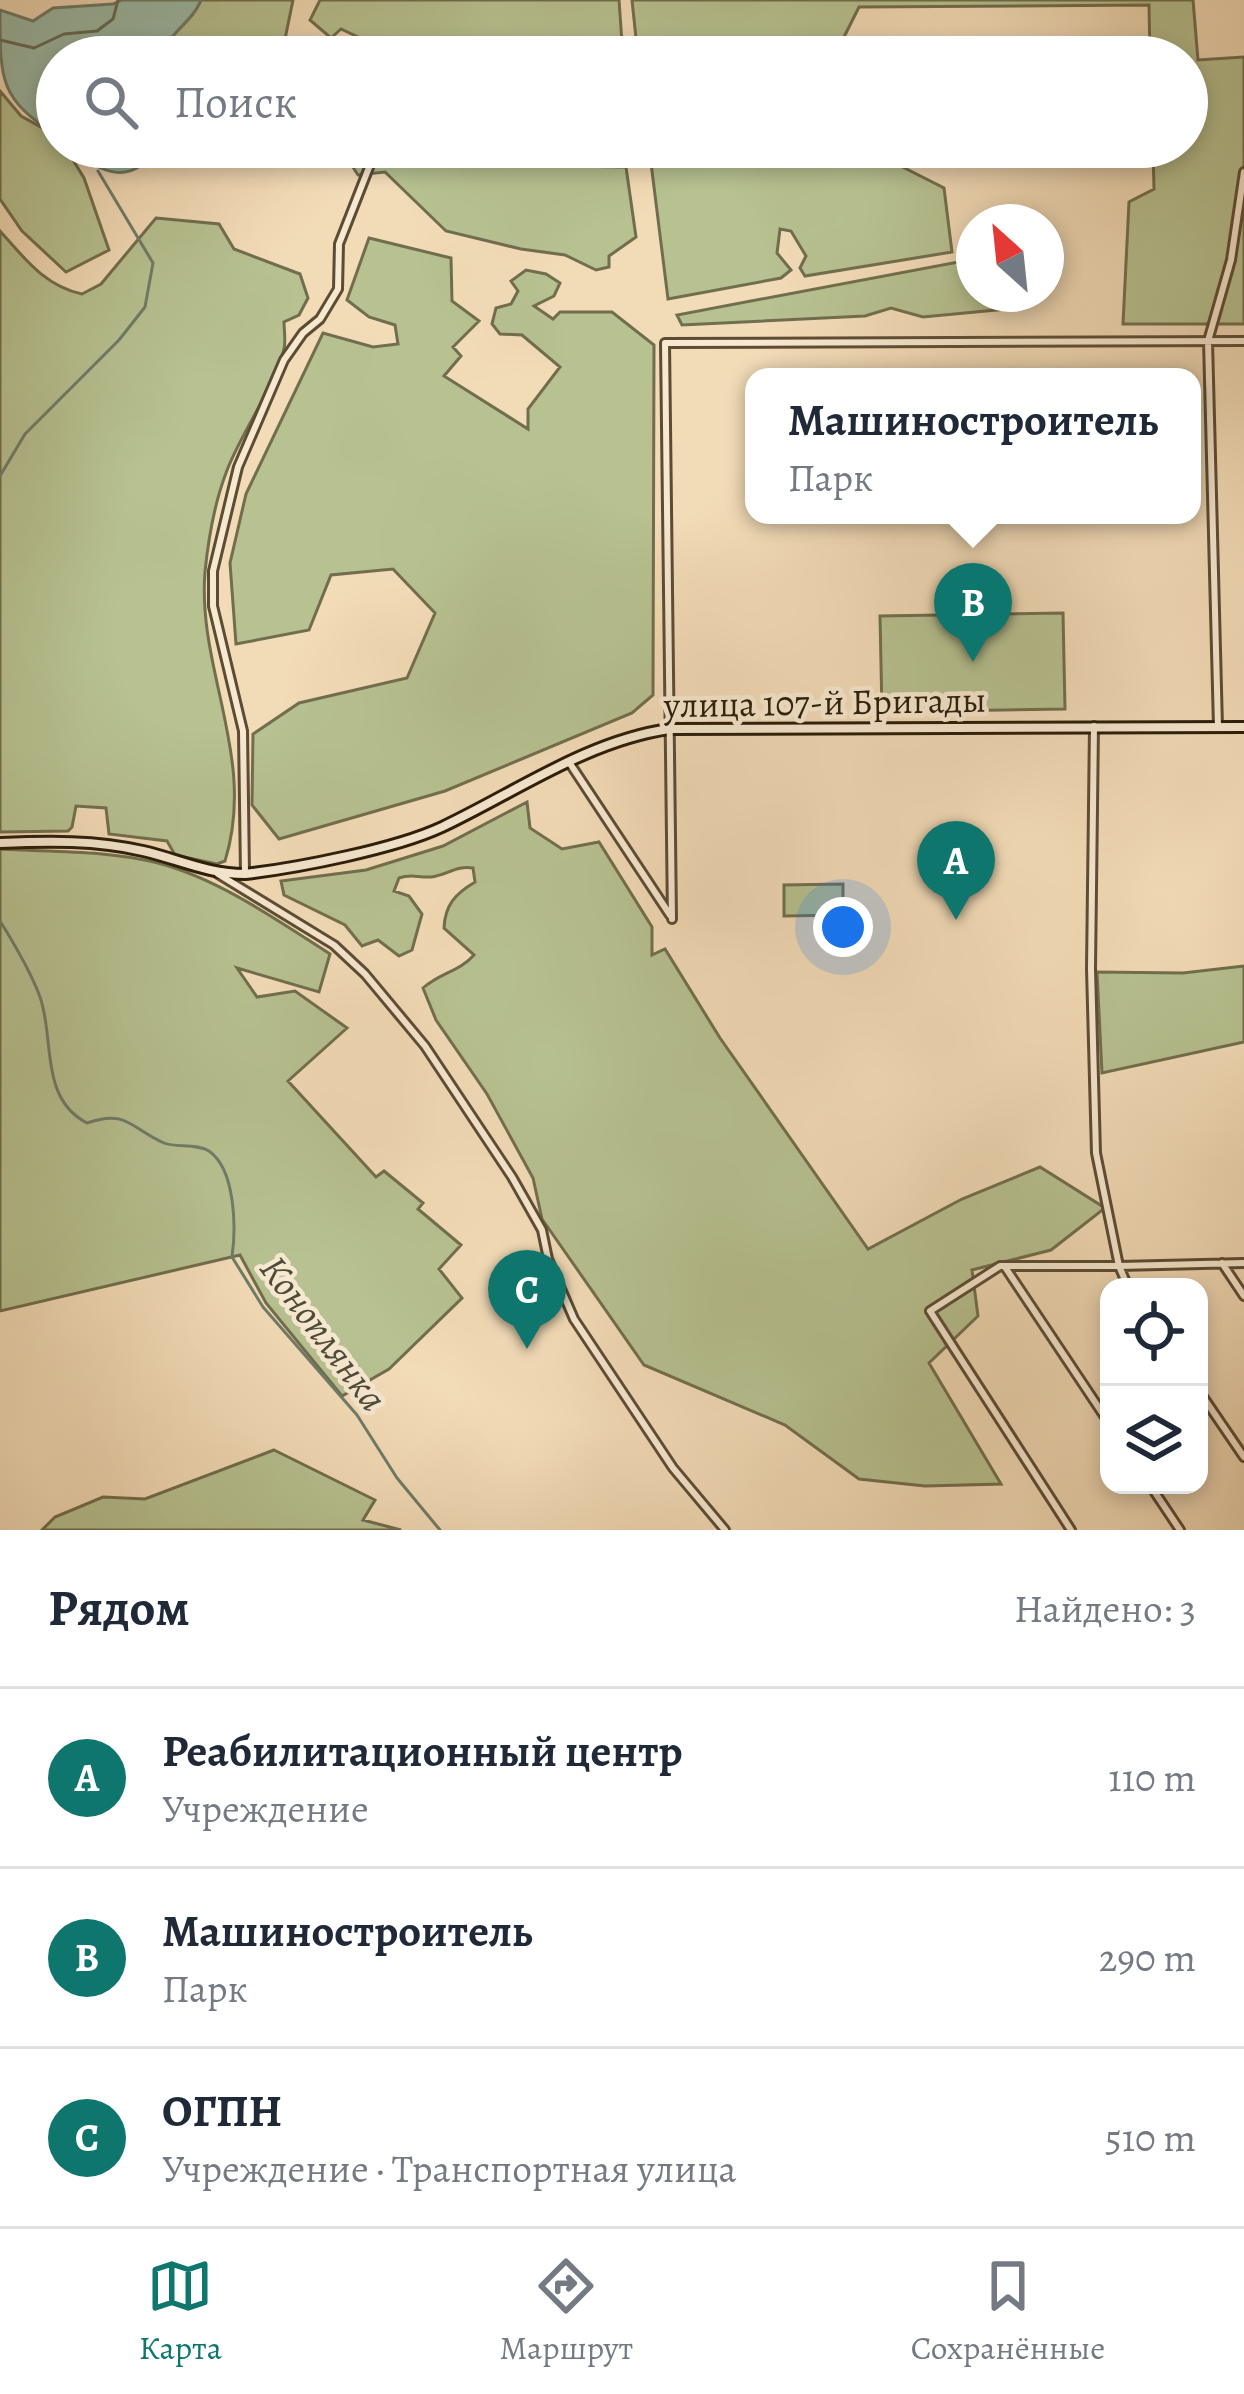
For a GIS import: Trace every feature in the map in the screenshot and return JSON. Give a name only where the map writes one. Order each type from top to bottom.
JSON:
[{"type":"main road","name":"улица 107-й Бригады","points":[[0,843],[117,846],[218,874],[245,874],[437,829],[621,740],[670,729],[1244,727]]},
{"type":"street","points":[[245,874],[243,731],[213,606],[213,571],[238,467],[284,360],[320,319],[338,289],[339,244],[368,168]]},
{"type":"street","points":[[1218,728],[1208,341],[1231,260],[1244,172]]},
{"type":"street","points":[[569,763],[672,919],[665,343],[1244,341]]},
{"type":"street","points":[[1094,727],[1090,969],[1096,1153],[1124,1278]]},
{"type":"street","points":[[218,874],[334,945],[404,1019],[512,1177],[542,1230],[548,1259],[584,1336],[673,1468],[725,1530]]},
{"type":"street","points":[[1222,1263],[1244,1296]]},
{"type":"street","points":[[1071,1530],[930,1311],[1000,1266],[1244,1263]]},
{"type":"street","points":[[1005,1267],[1100,1410]]},
{"type":"street","points":[[1208,1404],[1244,1457]]},
{"type":"street","points":[[1156,1494],[1180,1530]]},
{"type":"shaded area","points":[[201,0],[293,0],[286,36],[173,36]]},
{"type":"shaded area","points":[[320,0],[619,0],[622,36],[356,36],[341,29],[329,36],[310,20]]},
{"type":"shaded area","points":[[632,0],[1193,0],[1196,36],[1150,36],[1149,5],[859,7],[844,36],[636,36]]},
{"type":"shaded area","points":[[1244,57],[1244,324],[1123,324],[1129,202],[1154,189],[1154,168],[1208,168],[1208,59]]},
{"type":"shaded area","points":[[0,91],[21,116],[36,124],[36,168],[78,168],[109,250],[66,272],[22,231],[0,199]]},
{"type":"shaded area","points":[[354,168],[626,168],[636,237],[609,256],[609,267],[596,270],[565,255],[446,231],[385,172],[358,175]]},
{"type":"shaded area","points":[[652,168],[905,168],[944,188],[952,252],[805,276],[800,268],[806,256],[791,231],[780,229],[777,253],[791,270],[781,278],[668,299]]},
{"type":"shaded area","points":[[156,218],[219,224],[234,249],[300,274],[308,298],[299,315],[284,322],[280,363],[226,473],[208,548],[205,608],[234,786],[225,861],[217,864],[175,855],[167,841],[109,834],[106,808],[76,806],[68,831],[0,832],[0,231],[46,278],[82,294],[101,284]]},
{"type":"shaded area","points":[[369,238],[451,258],[452,301],[479,321],[453,347],[461,356],[444,376],[528,429],[528,409],[560,367],[522,335],[500,334],[492,324],[496,308],[511,304],[518,291],[511,281],[526,270],[560,283],[554,296],[534,306],[553,319],[560,312],[612,312],[654,345],[653,695],[632,713],[445,791],[279,839],[252,805],[253,734],[299,703],[407,678],[435,613],[393,569],[331,575],[309,630],[236,644],[230,563],[246,494],[323,333],[373,347],[398,344],[395,325],[369,317],[347,300]]},
{"type":"shaded area","points":[[956,262],[956,312],[975,312],[923,317],[891,308],[865,316],[682,325],[677,315]]},
{"type":"shaded area","points":[[1063,613],[1065,709],[882,712],[880,616]]},
{"type":"shaded area","points":[[527,802],[530,828],[562,849],[599,842],[652,927],[652,955],[665,949],[720,1038],[868,1249],[962,1199],[1040,1167],[1105,1208],[1051,1250],[972,1270],[978,1316],[929,1363],[1001,1484],[925,1486],[859,1479],[785,1425],[644,1365],[542,1219],[533,1178],[487,1094],[436,1020],[423,988],[474,955],[444,928],[452,901],[475,882],[473,868],[399,878],[394,891],[409,896],[422,914],[412,950],[399,956],[378,940],[362,946],[345,925],[284,895],[281,881],[366,870],[443,846]]},
{"type":"shaded area","points":[[0,849],[119,856],[181,870],[247,902],[330,954],[319,992],[237,968],[257,997],[295,991],[347,1028],[288,1081],[376,1177],[384,1171],[423,1203],[418,1209],[461,1245],[439,1269],[462,1298],[389,1369],[342,1396],[266,1303],[240,1255],[0,1311]]},
{"type":"shaded area","points":[[843,884],[843,915],[784,916],[784,885]]},
{"type":"shaded area","points":[[1244,966],[1244,1042],[1102,1073],[1097,972],[1183,973]]},
{"type":"shaded area","points":[[274,1450],[375,1500],[363,1520],[401,1530],[42,1530],[55,1517],[103,1497],[145,1499]]},
{"type":"water","points":[[201,0],[173,36],[36,36],[36,121],[7,86],[0,10],[33,21],[53,8]]},
{"type":"water","points":[[102,168],[137,168],[126,172]]},
{"type":"waterway","name":"Коноплянка","points":[[0,476],[25,434],[119,340],[145,307],[153,263],[98,171]]},
{"type":"waterway","name":"Коноплянка","points":[[0,921],[40,997],[51,1066],[62,1099],[87,1123],[120,1119],[164,1143],[204,1149],[218,1160],[232,1201],[232,1257],[263,1307],[357,1415],[397,1478],[440,1530]]},
{"type":"place","name":"Машиностроитель","points":[[973,662]]},
{"type":"place","name":"Реабилитационный центр","points":[[956,920]]},
{"type":"place","name":"ОГПН","points":[[527,1349]]}]
